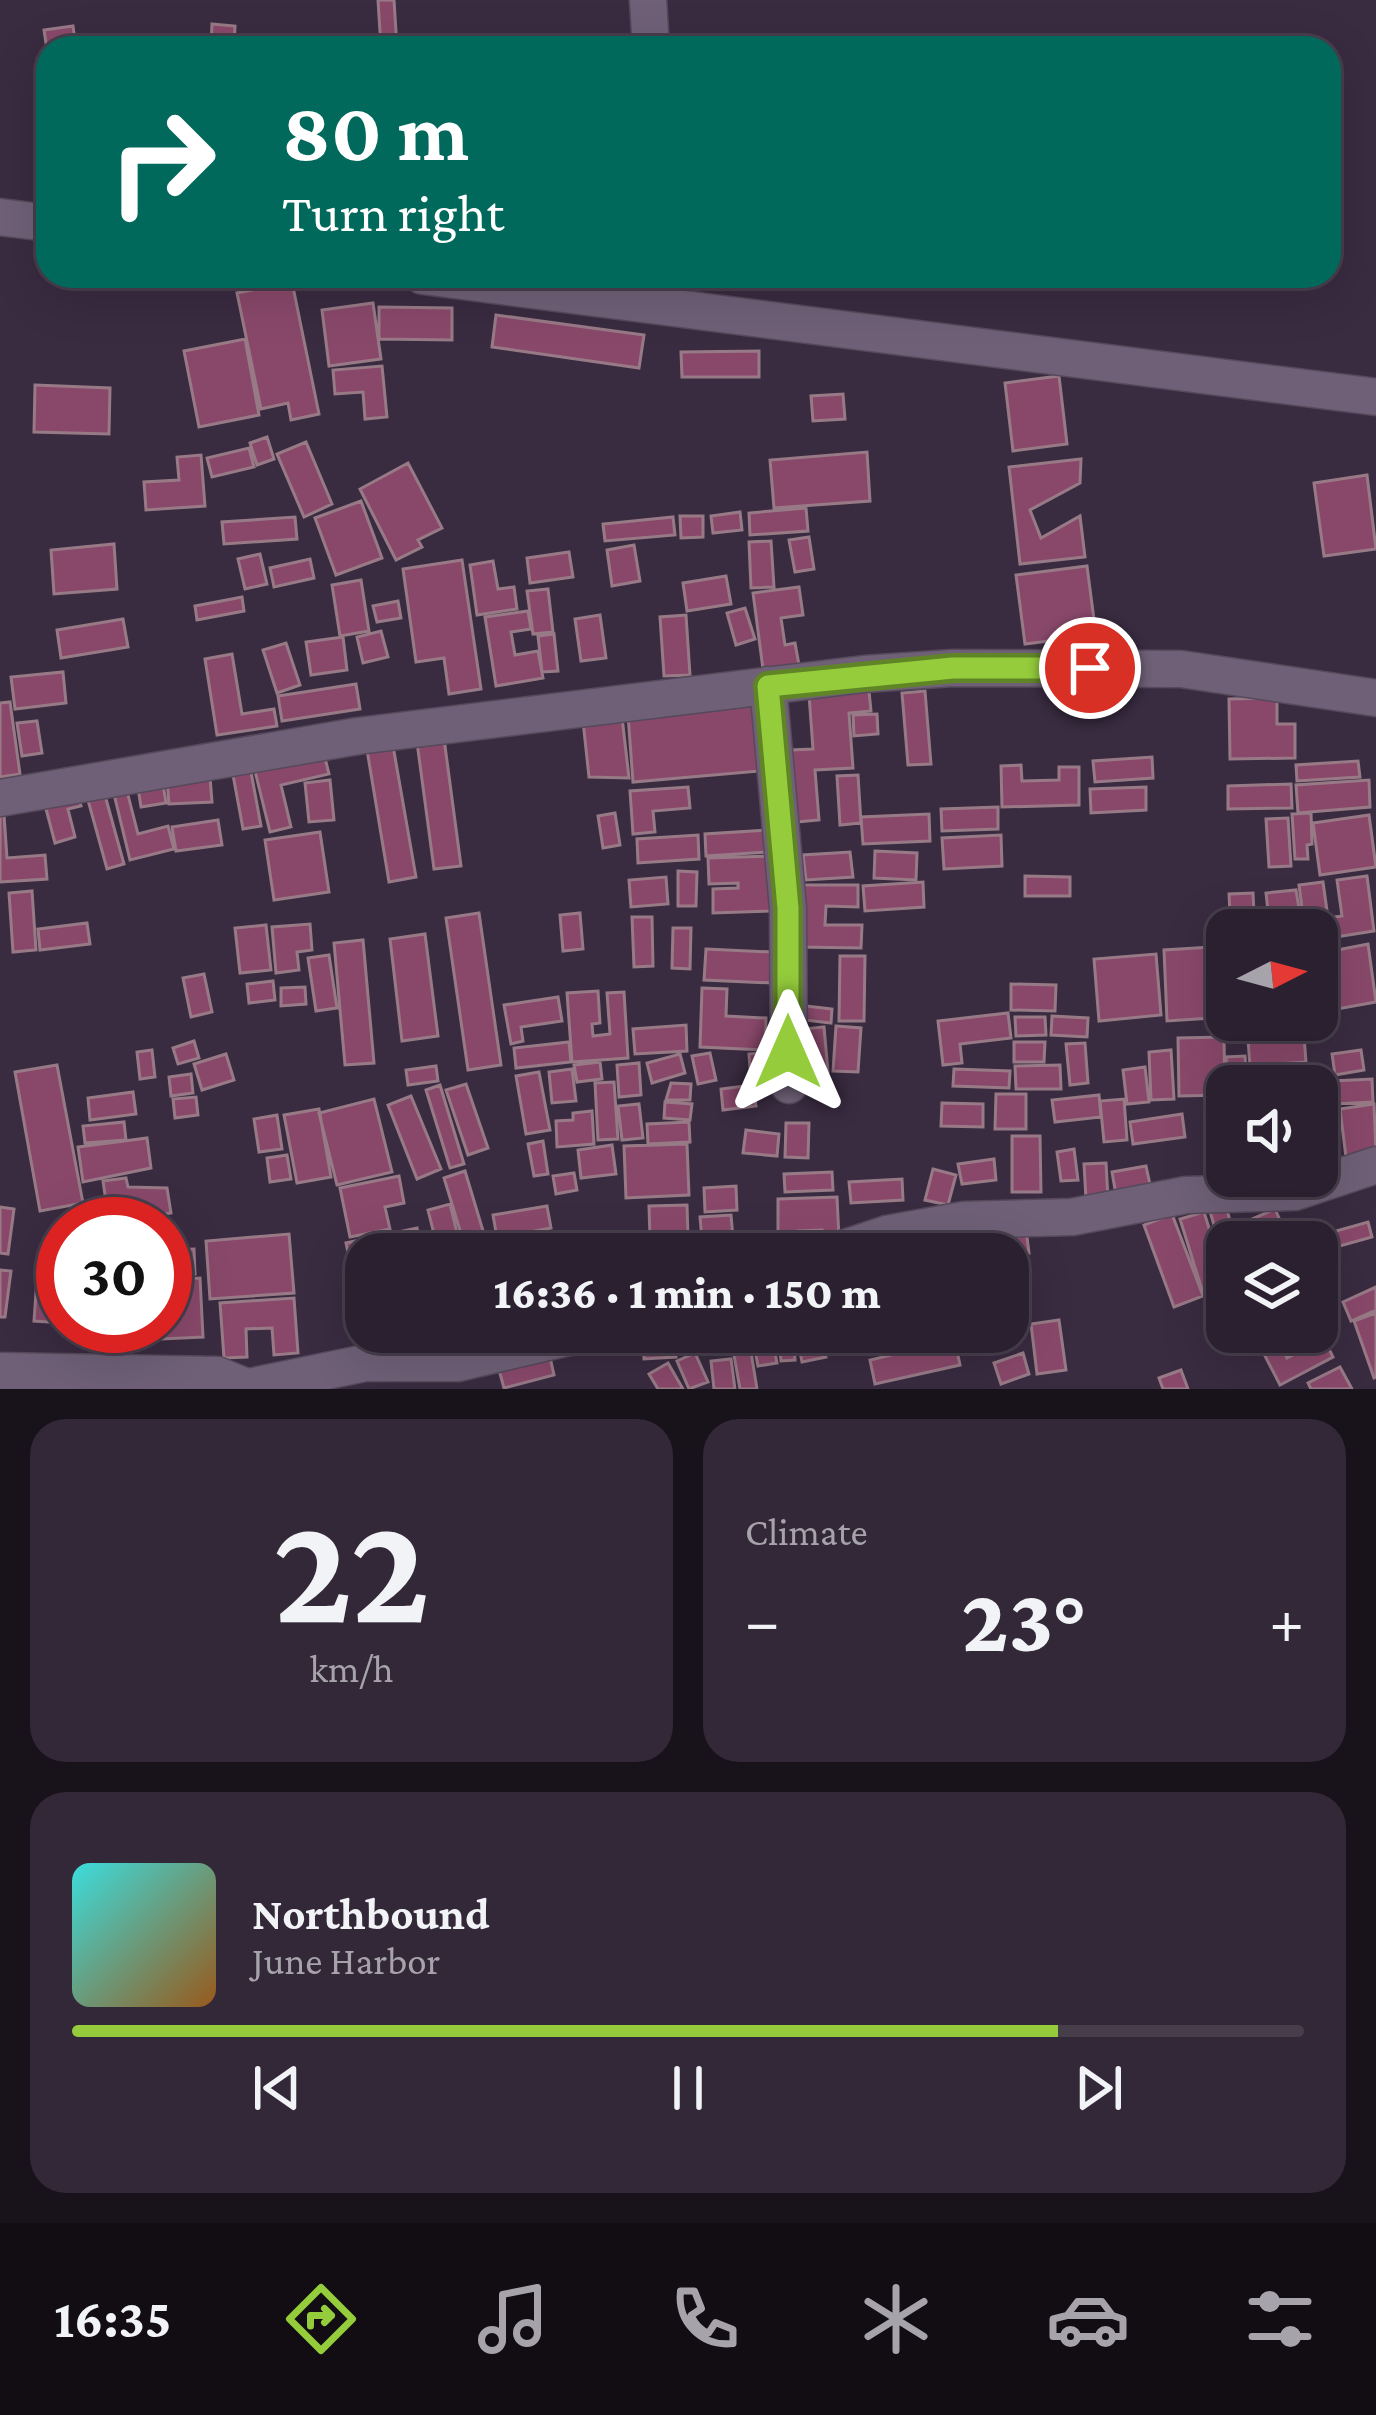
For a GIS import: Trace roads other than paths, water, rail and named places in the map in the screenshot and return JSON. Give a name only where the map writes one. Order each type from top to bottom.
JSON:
[{"type":"street","points":[[648,0],[650,36]]},
{"type":"street","points":[[0,217],[36,222]]},
{"type":"street","points":[[594,288],[666,293],[1376,397]]},
{"type":"street","points":[[0,798],[358,736],[953,668],[1181,669],[1376,698]]},
{"type":"street","points":[[768,686],[788,908],[789,1085]]},
{"type":"street","points":[[892,1233],[964,1220],[1072,1217],[1186,1195],[1295,1192],[1376,1166]]},
{"type":"street","points":[[0,1371],[217,1375],[250,1388],[365,1363],[458,1363],[501,1353]]}]
